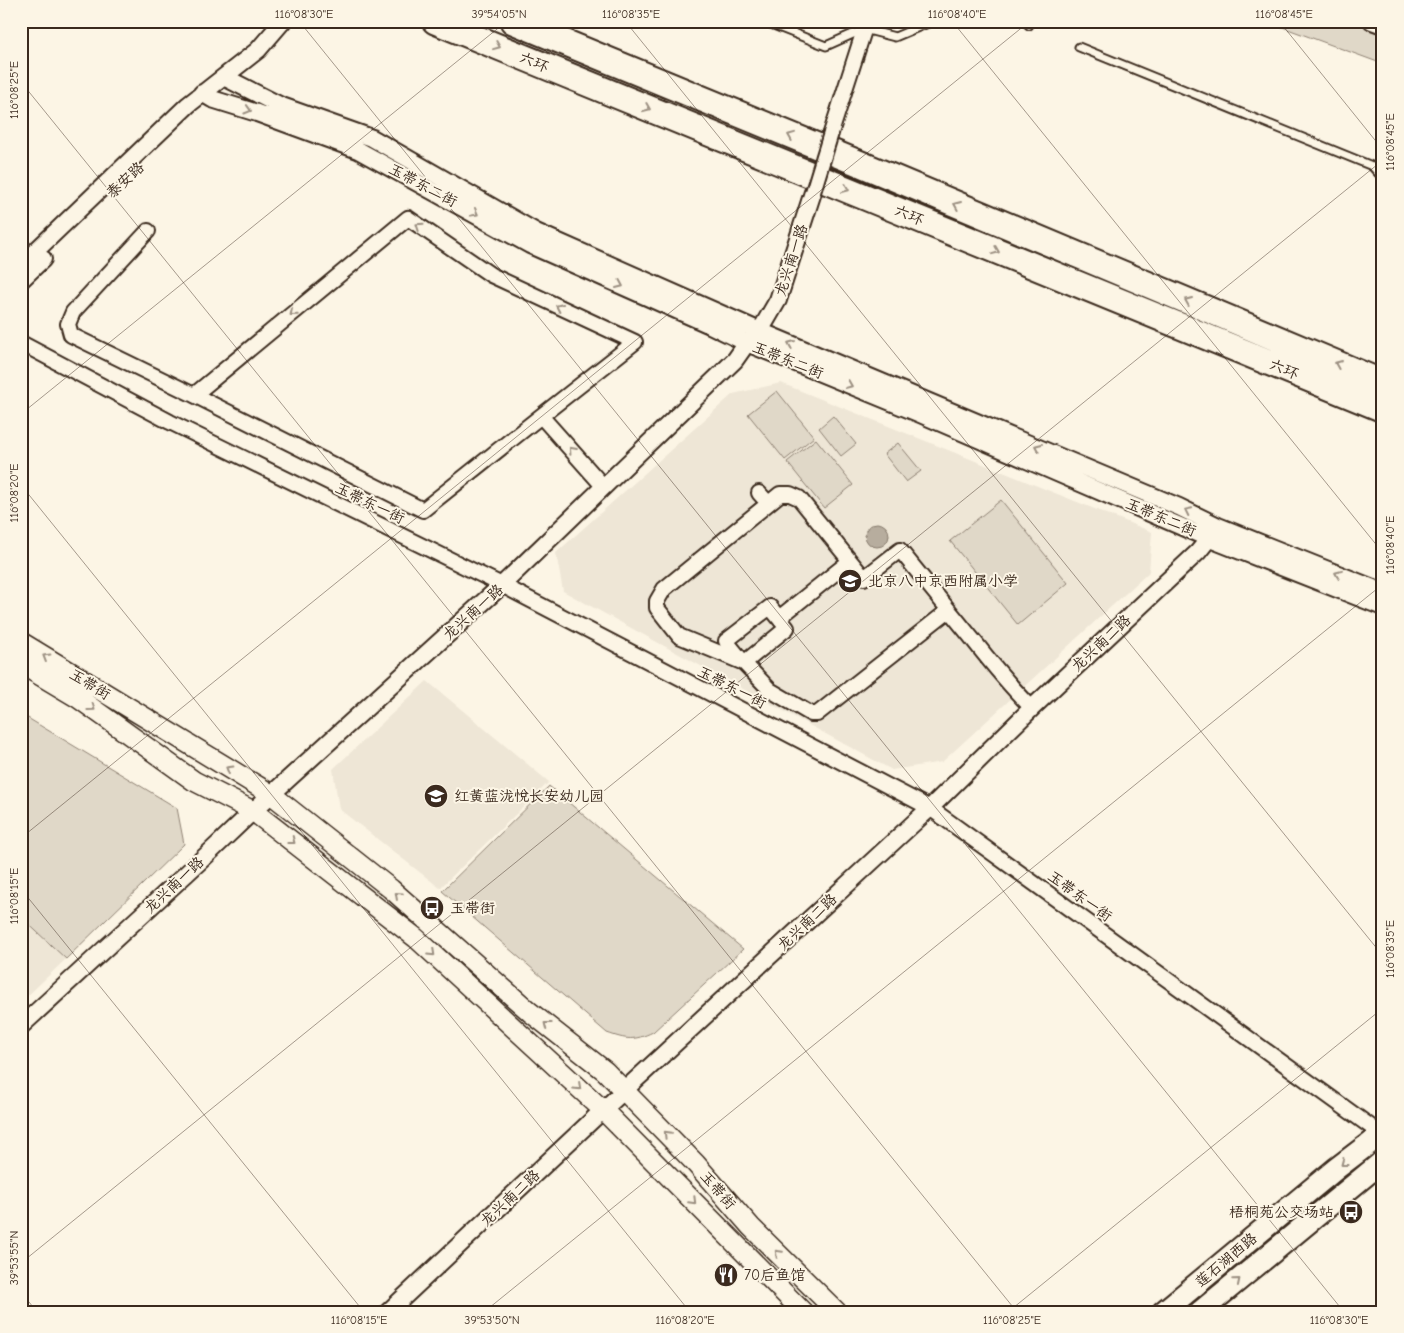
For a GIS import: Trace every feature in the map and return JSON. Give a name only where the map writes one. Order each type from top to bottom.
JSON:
[{"type":"highway","name":"六环","points":[[435,21],[1383,409]]},
{"type":"highway","name":"六环","points":[[514,21],[1383,383]]},
{"type":"main road","name":"玉带街","points":[[21,642],[271,794],[391,888],[530,1012],[605,1071],[625,1090],[696,1164],[751,1227],[837,1312]]},
{"type":"main road","name":"玉带街","points":[[21,664],[78,698],[194,780],[253,811],[416,938],[603,1110],[803,1312]]},
{"type":"main road","name":"莲石湖西路","points":[[1163,1312],[1382,1134]]},
{"type":"main road","name":"莲石湖西路","points":[[1200,1312],[1383,1161]]},
{"type":"street","name":"泰安路","points":[[21,280],[224,77],[258,50],[283,21]]},
{"type":"street","points":[[1372,21],[1383,26]]},
{"type":"street","name":"龙兴南一路","points":[[21,1026],[271,794],[502,585],[735,360],[747,343],[760,331],[778,300],[865,25]]},
{"type":"street","name":"玉带东二街","points":[[224,77],[279,104],[372,138],[536,232],[760,331],[1179,507],[1214,532],[1383,592]]},
{"type":"street","name":"泰安路","points":[[21,265],[207,96]]},
{"type":"street","name":"玉带东二街","points":[[207,96],[358,150],[530,245],[747,343],[1214,532],[1383,608]]},
{"type":"street","points":[[148,232],[74,312],[68,324],[71,335],[194,394],[423,510],[635,342],[491,275],[408,218],[194,394]]},
{"type":"street","name":"玉带东一街","points":[[21,343],[170,422],[502,585],[930,808],[1382,1134]]},
{"type":"street","points":[[540,416],[604,487]]},
{"type":"street","points":[[759,493],[768,504]]},
{"type":"street","points":[[744,663],[679,636],[658,608],[657,601],[664,589],[780,494],[790,494],[799,498],[864,578],[900,550],[1017,694],[1032,708]]},
{"type":"street","name":"龙兴南二路","points":[[388,1312],[603,1110],[930,808],[1214,532]]},
{"type":"street","points":[[778,618],[850,561]]},
{"type":"street","points":[[744,663],[787,628],[770,607],[726,641],[744,663],[770,690],[811,714],[817,714],[948,610]]},
{"type":"lane","points":[[763,21],[826,46],[865,25],[895,37],[932,21]]},
{"type":"lane","points":[[1079,47],[1372,166],[1383,178]]},
{"type":"shaded area","points":[[1266,21],[1383,21],[1383,64]]},
{"type":"shaded area","name":"北京八中京西附属小学","points":[[781,383],[1152,532],[1149,572],[942,762],[892,770],[563,591],[556,553],[733,394]]},
{"type":"shaded area","points":[[777,391],[814,437],[785,460],[748,414]]},
{"type":"shaded area","points":[[833,416],[856,444],[841,456],[819,428]]},
{"type":"shaded area","points":[[816,439],[853,485],[824,508],[787,462]]},
{"type":"shaded area","points":[[898,443],[921,471],[906,482],[884,454]]},
{"type":"shaded area","points":[[1001,500],[1068,583],[1018,625],[950,541]]},
{"type":"shaded area","points":[[877,523],[882,524],[888,530],[888,540],[882,546],[877,547],[872,546],[866,540],[865,535],[866,530],[872,524]]},
{"type":"shaded area","name":"红黄蓝泷悦长安幼儿园","points":[[427,681],[549,782],[440,888],[339,809],[333,769]]},
{"type":"shaded area","points":[[21,714],[177,808],[184,844],[66,959],[21,917]]},
{"type":"shaded area","points":[[549,786],[743,949],[653,1032],[646,1035],[630,1038],[607,1033],[442,891]]},
{"type":"shaded area","points":[[21,917],[66,959],[21,1002]]},
{"type":"place","name":"北京八中京西附属小学","points":[[850,581]]},
{"type":"place","name":"红黄蓝泷悦长安幼儿园","points":[[436,796]]},
{"type":"place","name":"玉带街","points":[[432,908]]},
{"type":"place","name":"梧桐苑公交场站","points":[[1351,1212]]},
{"type":"place","name":"70后鱼馆","points":[[726,1275]]}]
